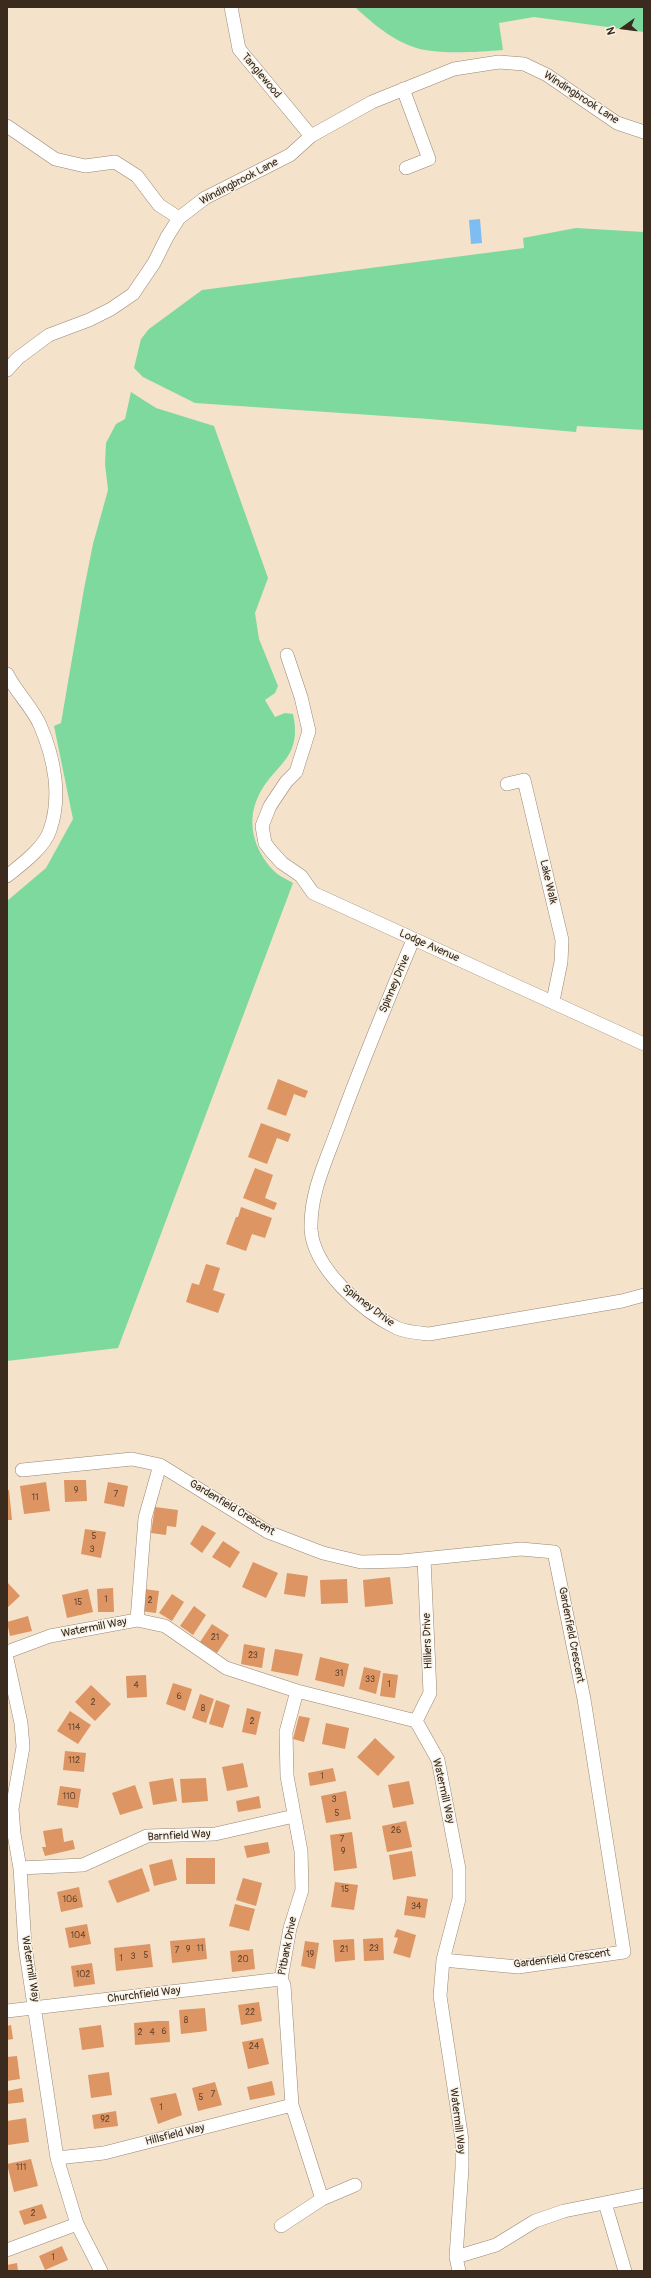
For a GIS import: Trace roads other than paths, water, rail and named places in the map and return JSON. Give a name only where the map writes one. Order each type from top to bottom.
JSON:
[{"type":"street","name":"Tanglewood","points":[[231,7],[239,49],[311,136]]},
{"type":"street","name":"Windingbrook Lane","points":[[7,370],[18,358],[49,335],[90,320],[112,309],[133,294],[154,263],[166,237],[179,218],[205,198],[290,154],[311,136],[372,102],[454,69],[499,62],[524,64],[547,75],[617,123],[644,132]]},
{"type":"street","points":[[403,89],[430,159],[406,168]]},
{"type":"street","points":[[7,126],[55,159],[85,166],[115,162],[137,176],[159,205],[179,218]]},
{"type":"street","name":"Lodge Avenue","points":[[287,655],[301,698],[309,731],[296,772],[286,782],[270,806],[262,826],[265,843],[282,863],[301,876],[313,893],[413,940],[552,1001],[644,1044]]},
{"type":"street","points":[[7,674],[40,724],[54,764],[56,799],[50,831],[31,858],[7,876]]},
{"type":"street","name":"Lake Walk","points":[[507,784],[524,780],[562,940],[561,962],[552,1001]]},
{"type":"street","name":"Spinney Drive","points":[[413,940],[364,1057],[312,1198],[311,1230],[321,1261],[344,1291],[397,1329],[429,1334],[622,1301],[644,1295]]},
{"type":"street","name":"Gardenfield Crescent","points":[[22,1470],[132,1459],[160,1465],[268,1532],[323,1553],[361,1562],[424,1559],[521,1549],[554,1552],[584,1699],[624,1952],[518,1967],[442,1960]]},
{"type":"street","points":[[137,1620],[145,1518],[160,1465]]},
{"type":"street","name":"Hilliers Drive","points":[[416,1720],[430,1693],[424,1559]]},
{"type":"street","name":"Watermill Way","points":[[7,1652],[50,1636],[137,1620],[165,1626],[226,1668],[297,1691],[416,1720],[438,1760],[459,1869],[459,1899],[442,1960],[440,1996],[462,2140],[462,2168],[456,2257],[459,2271]]},
{"type":"street","name":"Watermill Way","points":[[7,1659],[21,1723],[23,1746],[12,1778],[12,1809],[14,1834],[20,1868],[25,1946],[36,2009],[57,2158],[77,2224],[102,2271]]},
{"type":"street","name":"Pitbank Drive","points":[[297,1691],[286,1732],[287,1776],[301,1851],[302,1890],[290,1928],[281,1979],[284,1985],[292,2105],[322,2199]]},
{"type":"street","name":"Barnfield Way","points":[[20,1868],[83,1865],[147,1836],[215,1834],[294,1816]]},
{"type":"street","name":"Churchfield Way","points":[[7,2011],[36,2009],[281,1979]]},
{"type":"street","name":"Hillsfield Way","points":[[57,2158],[104,2153],[292,2105]]},
{"type":"street","points":[[281,2226],[322,2199],[355,2184]]},
{"type":"street","points":[[456,2257],[496,2245],[542,2218],[564,2210],[644,2195]]},
{"type":"street","points":[[605,2203],[625,2271]]},
{"type":"street","points":[[7,2250],[77,2224]]},
{"type":"water","points":[[480,219],[482,243],[471,244],[469,220]]}]
